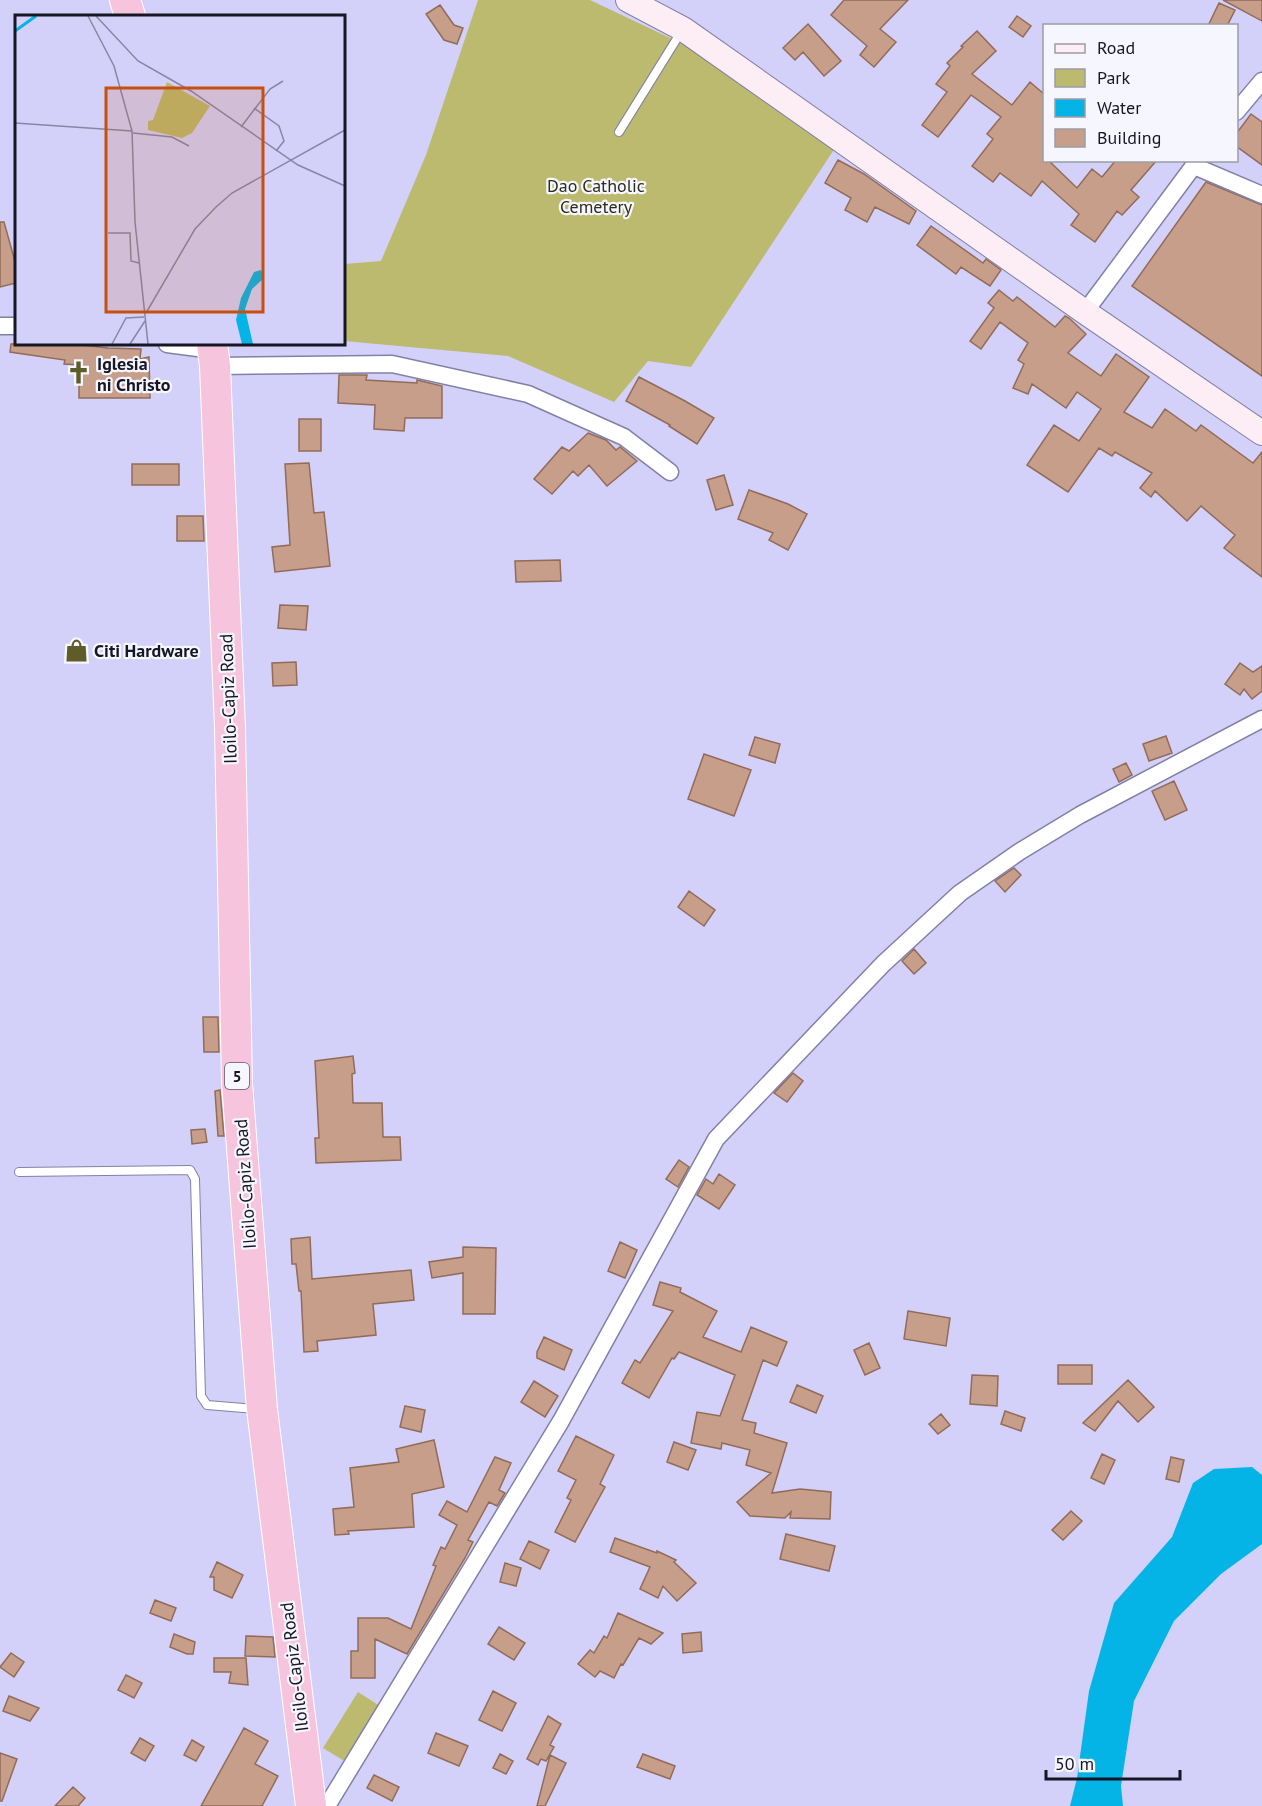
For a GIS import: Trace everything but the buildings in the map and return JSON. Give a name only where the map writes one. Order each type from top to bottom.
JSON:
[{"type":"highway","points":[[125,0],[130,15]]},
{"type":"highway","name":"Iloilo-Capiz Road","points":[[213,353],[230,728],[237,1083],[262,1409],[311,1806]]},
{"type":"street","points":[[628,0],[683,29],[1085,312],[1262,433]]},
{"type":"street","points":[[1238,110],[1262,81]]},
{"type":"street","points":[[1085,312],[1196,163],[1262,195]]},
{"type":"street","points":[[172,345],[213,353],[392,364],[528,394],[624,437],[670,472]]},
{"type":"street","points":[[327,1806],[561,1421],[716,1139],[883,964],[960,893],[1019,852],[1080,815],[1262,719]]},
{"type":"lane","points":[[620,132],[683,29]]},
{"type":"lane","points":[[19,1172],[190,1170],[195,1179],[201,1396],[207,1405],[262,1409]]},
{"type":"green space","name":"Dao Catholic Cemetery","points":[[478,0],[590,0],[687,46],[837,145],[691,367],[648,361],[614,402],[508,356],[345,341],[345,264],[381,261],[426,155]]},
{"type":"green space","points":[[358,1692],[380,1706],[346,1762],[323,1748]]},
{"type":"water","points":[[1252,1467],[1262,1475],[1262,1544],[1221,1574],[1174,1621],[1134,1701],[1121,1786],[1123,1806],[1070,1806],[1077,1778],[1089,1691],[1114,1603],[1172,1537],[1193,1483],[1214,1469]]},
{"type":"place","name":"Iglesia ni Christo","points":[[79,373]]},
{"type":"place","name":"Citi Hardware","points":[[76,650]]}]
